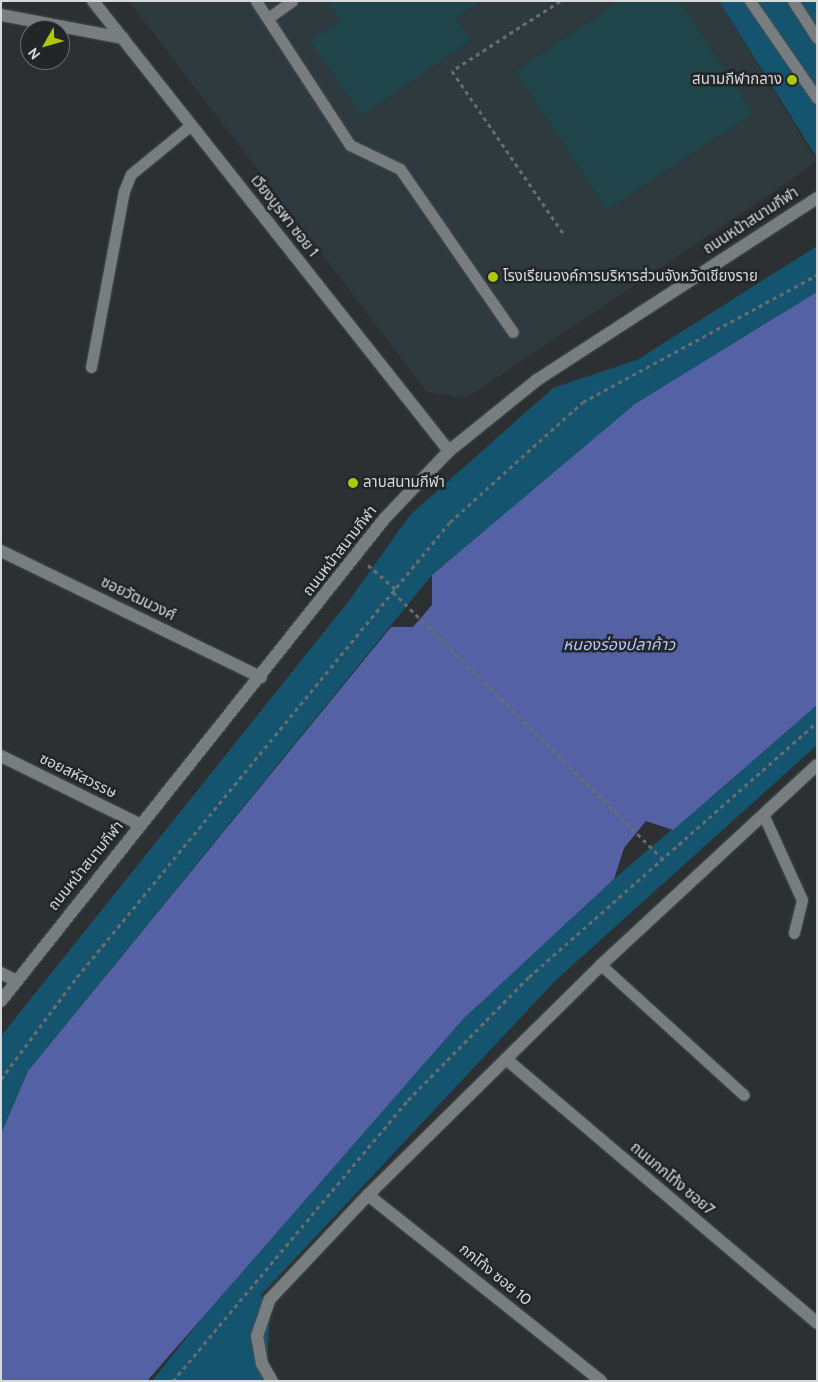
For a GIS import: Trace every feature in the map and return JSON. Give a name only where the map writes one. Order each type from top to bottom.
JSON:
[{"type":"street","name":"เวียงบูรพา ซอย 1","points":[[93,1],[449,451]]},
{"type":"street","points":[[1,15],[123,38]]},
{"type":"street","name":"ถนนหน้าสนามกีฬา","points":[[1,1001],[14,980],[261,677],[356,554],[449,451],[537,380],[817,198]]},
{"type":"street","name":"ซอยวัฒนวงศ์","points":[[1,551],[261,677]]},
{"type":"street","name":"ซอยสหัสวรรษ","points":[[1,756],[141,824]]},
{"type":"street","points":[[272,1381],[262,1364],[257,1336],[270,1299],[368,1195],[601,965],[817,765]]},
{"type":"street","points":[[1,973],[14,980]]},
{"type":"street","name":"ถนนกกโท้ง ซอย7","points":[[506,1059],[817,1323]]},
{"type":"street","name":"กกโท้ง ซอย 10","points":[[368,1195],[601,1381]]},
{"type":"lane","points":[[256,1],[350,145],[400,169],[513,332]]},
{"type":"lane","points":[[268,18],[292,1]]},
{"type":"lane","points":[[750,1],[817,98]]},
{"type":"lane","points":[[793,1],[817,38]]},
{"type":"lane","points":[[90,367],[124,191],[130,174],[192,125]]},
{"type":"lane","points":[[763,814],[802,900],[794,933]]},
{"type":"lane","points":[[601,965],[744,1095]]},
{"type":"path","points":[[560,1],[452,72],[563,233]]},
{"type":"path","points":[[1,1079],[77,977],[450,522],[583,402],[817,276]]},
{"type":"path","points":[[356,554],[394,591],[415,615],[663,859]]},
{"type":"path","points":[[173,1381],[408,1100],[529,977],[817,722]]},
{"type":"shaded area","name":"โรงเรียนองค์การบริหารส่วนจังหวัดเชียงราย","points":[[129,1],[719,1],[817,162],[467,398],[427,392]]},
{"type":"shaded area","name":"สนามกีฬากลาง","points":[[719,1],[817,1],[817,158]]},
{"type":"shaded area","points":[[817,246],[817,292],[635,405],[432,575],[28,1071],[1,1134],[1,1036],[348,602],[410,515],[553,388],[637,360]]},
{"type":"shaded area","points":[[817,705],[817,745],[555,981],[260,1296],[270,1299],[267,1372],[273,1381],[152,1381],[225,1289],[463,1018],[614,879]]},
{"type":"water","name":"หนองร่องปลาค้าว","points":[[817,292],[817,705],[673,830],[646,821],[624,848],[614,879],[463,1019],[147,1381],[1,1381],[1,1134],[28,1071],[391,627],[413,627],[432,605],[432,575],[635,404]]},
{"type":"building","points":[[327,1],[482,1],[456,18],[471,40],[362,116],[310,41],[340,21]]},
{"type":"building","points":[[620,1],[679,1],[753,114],[607,210],[515,71]]},
{"type":"place","name":"สนามกีฬากลาง","points":[[792,80]]},
{"type":"place","name":"โรงเรียนองค์การบริหารส่วนจังหวัดเชียงราย","points":[[493,277]]},
{"type":"place","name":"ลาบสนามกีฬา","points":[[353,483]]}]
